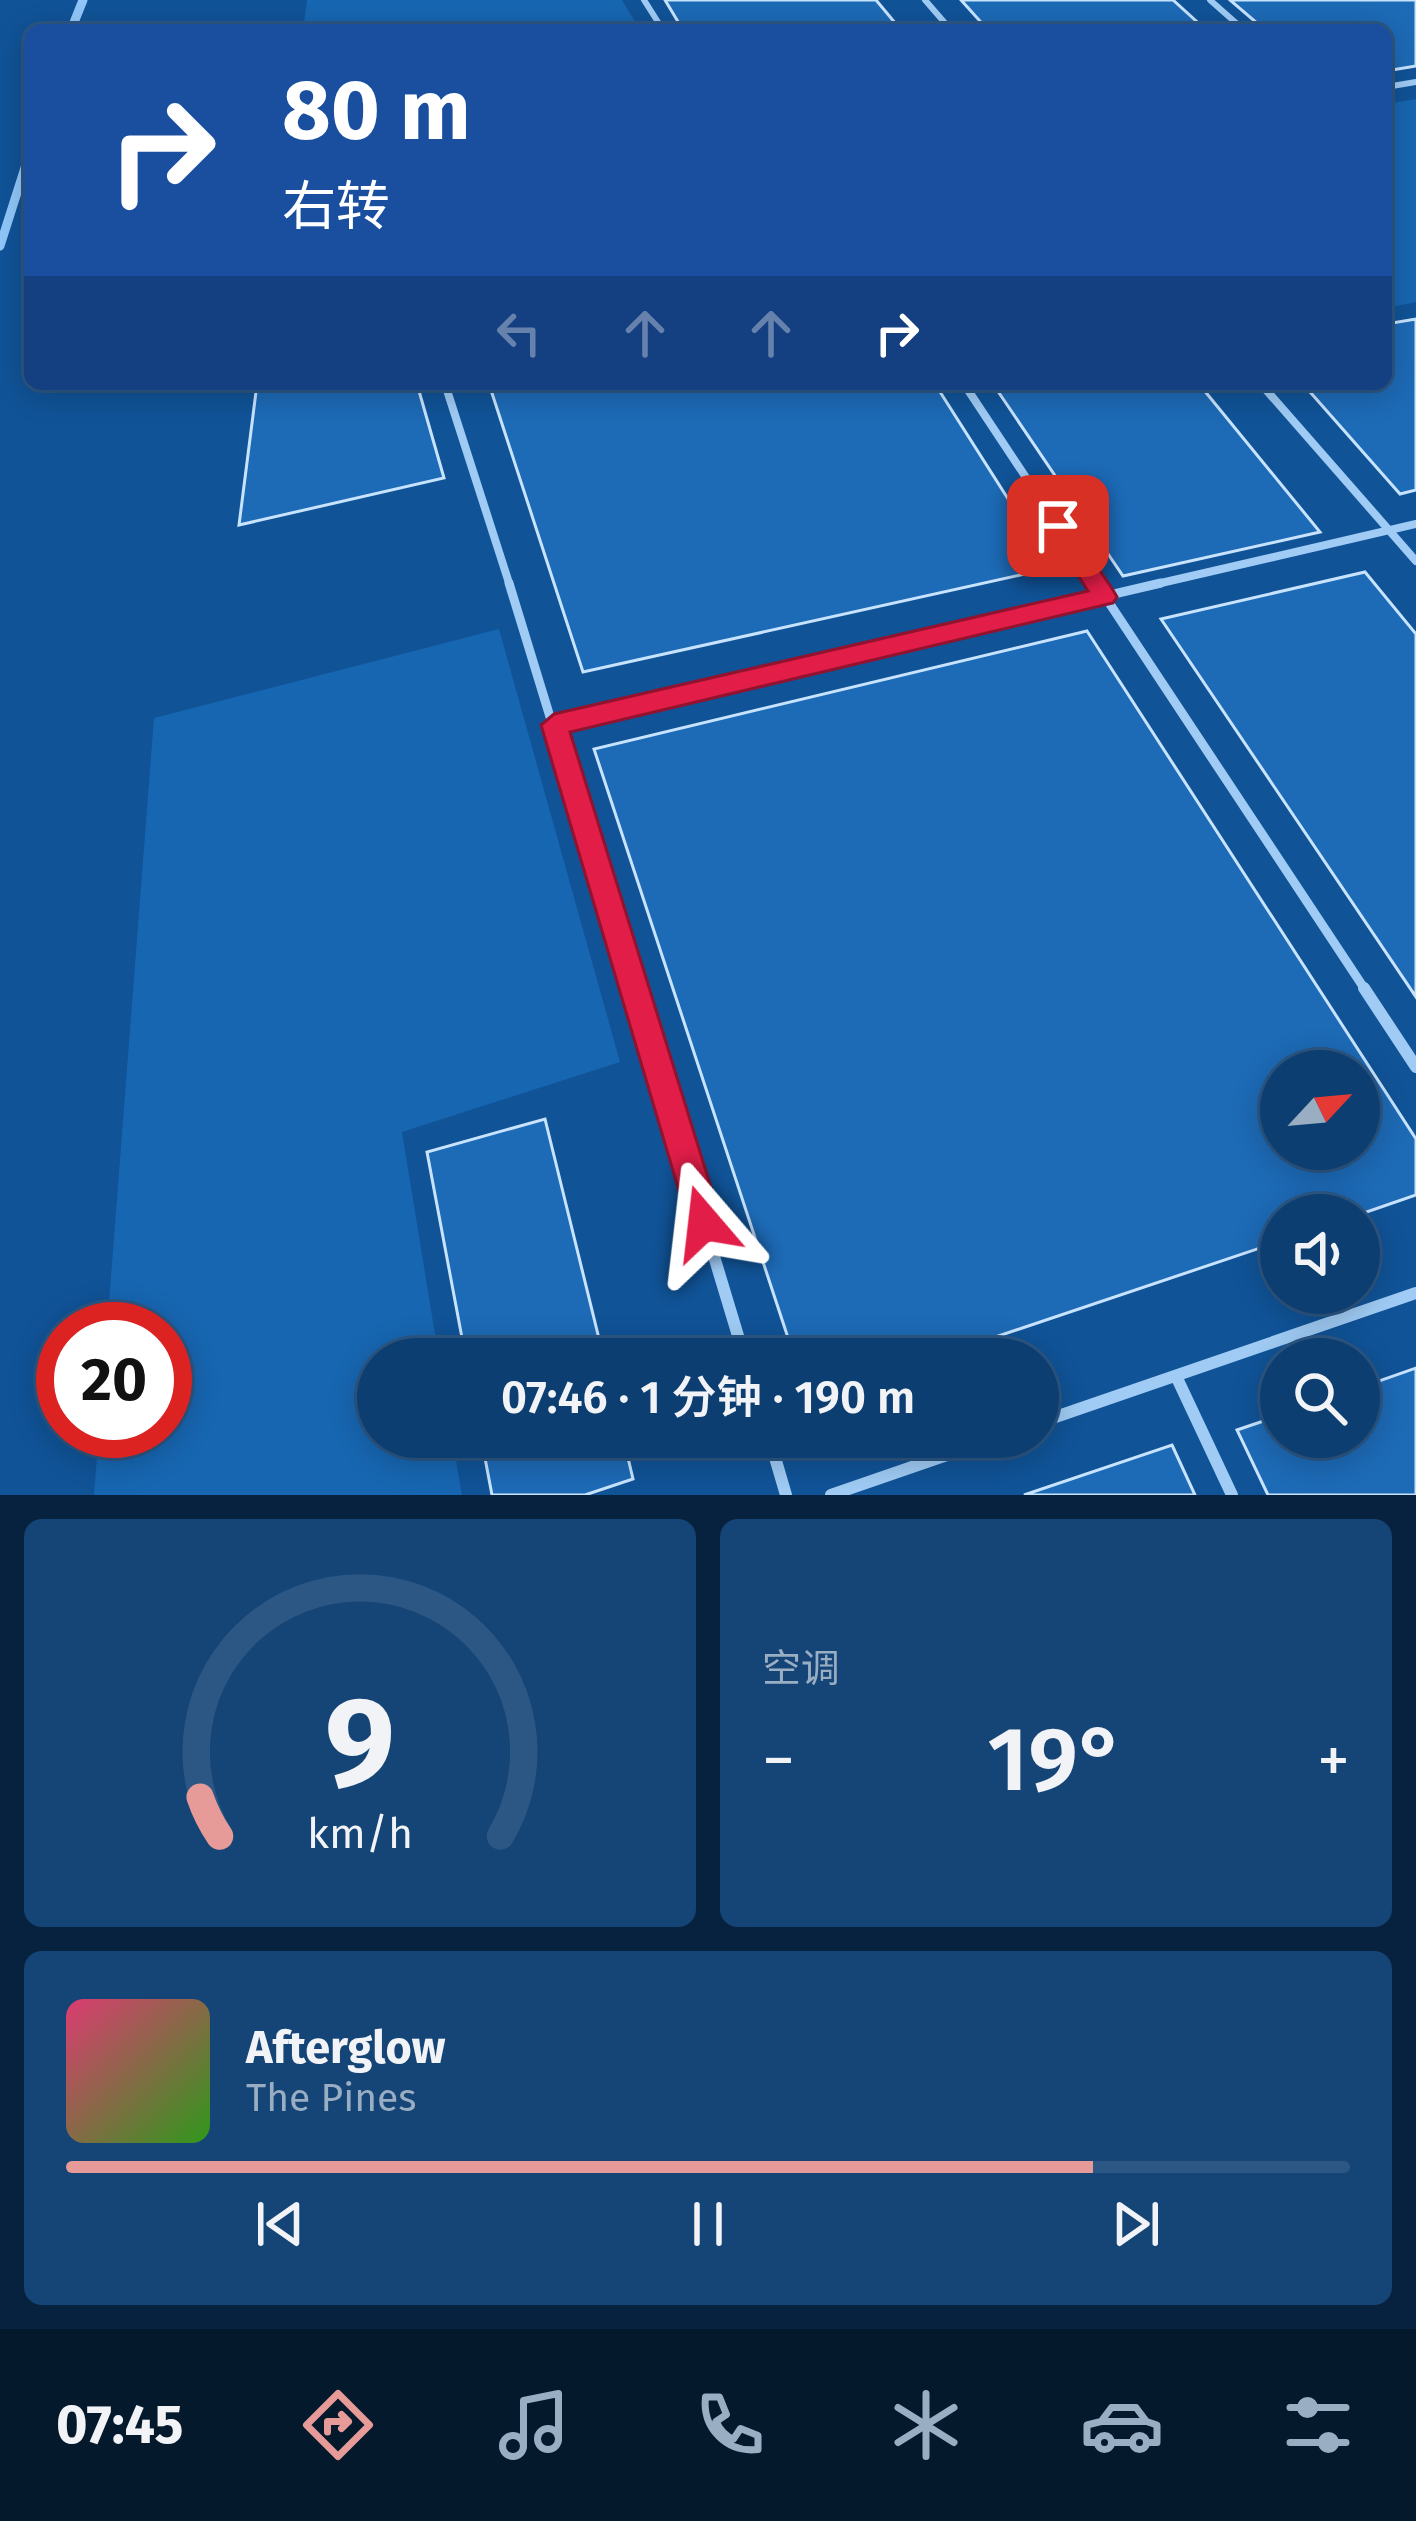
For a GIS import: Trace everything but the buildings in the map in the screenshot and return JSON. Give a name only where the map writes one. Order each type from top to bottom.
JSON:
[{"type":"lane","points":[[925,0],[946,24]]},
{"type":"lane","points":[[1210,0],[1237,24]]},
{"type":"lane","points":[[447,390],[554,725],[739,1338]]},
{"type":"lane","points":[[968,390],[1416,1067]]},
{"type":"lane","points":[[1266,390],[1416,561]]},
{"type":"lane","points":[[554,725],[1416,524]]},
{"type":"lane","points":[[1059,1417],[1416,1293]]},
{"type":"lane","points":[[1176,1376],[1232,1495]]},
{"type":"lane","points":[[775,1458],[786,1495]]},
{"type":"lane","points":[[831,1495],[938,1458]]},
{"type":"shaded area","points":[[307,0],[622,0],[636,24],[304,24]]},
{"type":"shaded area","points":[[1416,99],[1416,302],[1392,307],[1392,103]]},
{"type":"shaded area","points":[[499,629],[620,1062],[402,1132],[436,1338],[357,1338],[357,1458],[456,1458],[462,1495],[94,1495],[97,1458],[192,1458],[192,1302],[109,1302],[154,718]]},
{"type":"waterway","points":[[73,24],[83,0]]},
{"type":"waterway","points":[[0,246],[24,171]]},
{"type":"route","points":[[704,1223],[554,725],[1105,597],[1058,526]]}]
